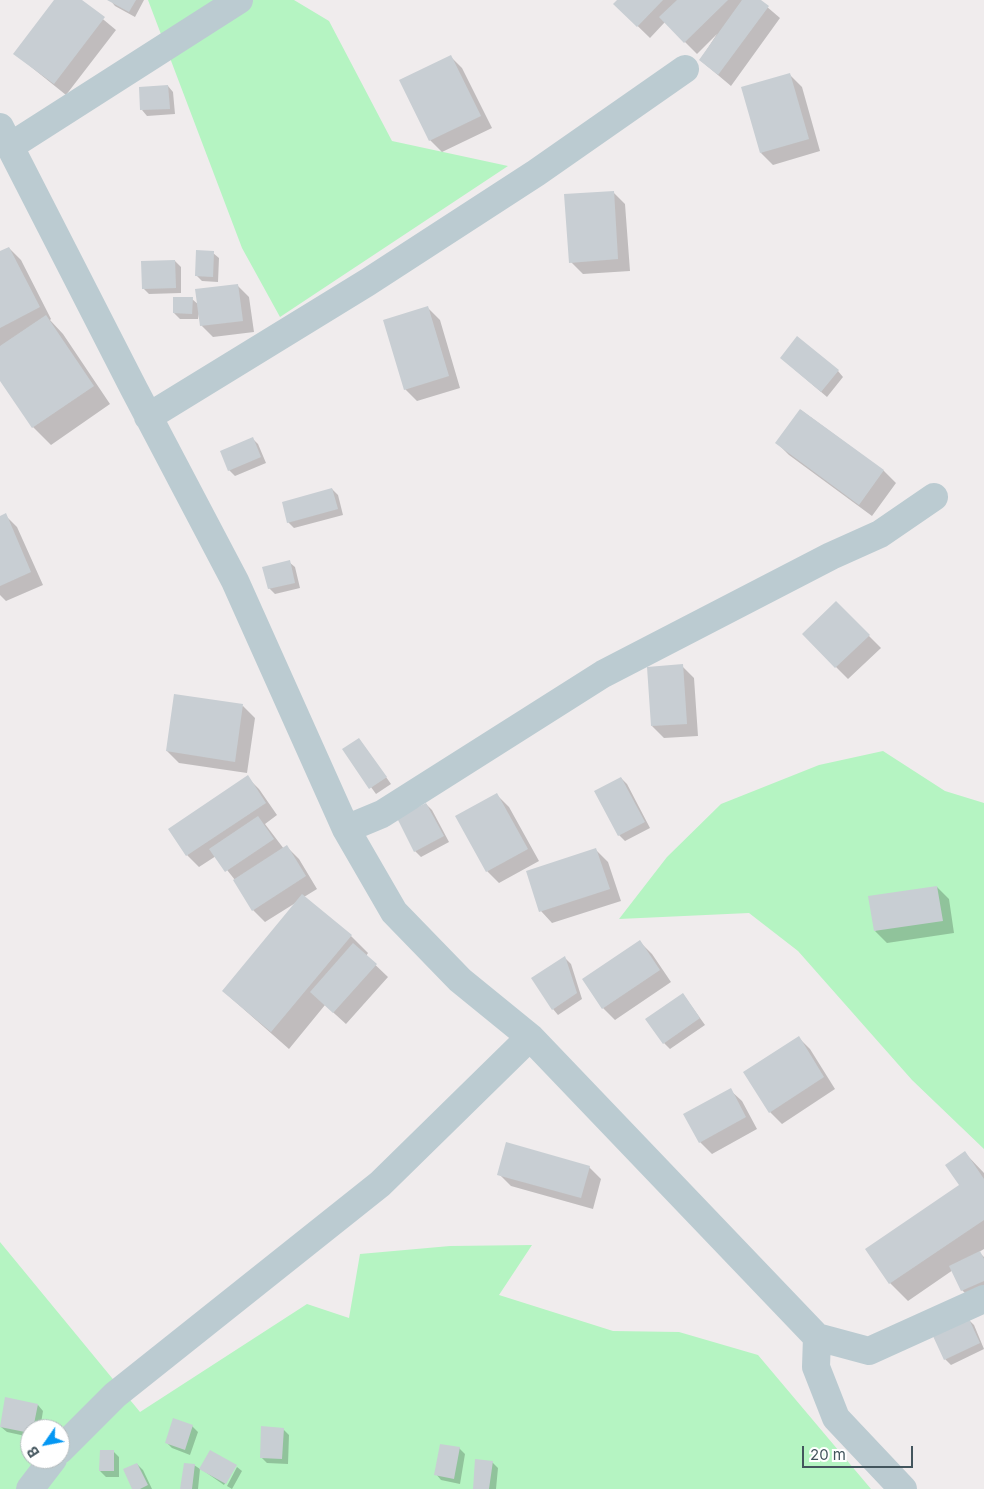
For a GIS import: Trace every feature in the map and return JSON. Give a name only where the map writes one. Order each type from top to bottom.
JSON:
[{"type":"street","points":[[239,0],[5,137],[148,417],[235,580],[346,829],[394,912],[460,980],[530,1037],[817,1337],[869,1351],[984,1299]]},
{"type":"street","points":[[148,417],[368,282],[502,194],[685,68]]},
{"type":"street","points":[[346,829],[382,814],[603,674],[831,556],[880,534],[934,498]]},
{"type":"street","points":[[70,1440],[115,1395],[380,1184],[530,1037]]},
{"type":"street","points":[[817,1337],[816,1367],[836,1418],[903,1489]]},
{"type":"street","points":[[30,1489],[45,1469]]},
{"type":"green space","points":[[148,0],[294,0],[329,21],[392,141],[508,166],[280,317],[242,248]]},
{"type":"green space","points":[[883,751],[945,791],[984,803],[984,1149],[912,1080],[798,951],[749,913],[619,919],[667,857],[721,804],[819,765]]},
{"type":"green space","points":[[0,1242],[140,1412],[307,1304],[349,1318],[360,1254],[450,1246],[532,1245],[499,1295],[613,1331],[679,1332],[758,1355],[871,1489],[0,1489]]},
{"type":"building","points":[[54,0],[82,0],[105,17],[54,84],[13,54]]},
{"type":"building","points":[[107,0],[136,0],[129,12]]},
{"type":"building","points":[[617,0],[663,0],[637,27],[613,4]]},
{"type":"building","points":[[677,0],[728,0],[684,43],[659,17]]},
{"type":"building","points":[[742,0],[761,0],[769,6],[718,75],[699,60]]},
{"type":"building","points":[[451,55],[481,116],[429,141],[399,80]]},
{"type":"building","points":[[790,73],[809,139],[760,153],[741,87]]},
{"type":"building","points":[[168,85],[170,109],[140,110],[139,87]]},
{"type":"building","points":[[614,191],[618,259],[569,263],[564,194]]},
{"type":"building","points":[[9,247],[40,307],[0,328],[0,251]]},
{"type":"building","points":[[196,250],[214,251],[213,277],[195,276]]},
{"type":"building","points":[[175,260],[176,288],[142,289],[141,261]]},
{"type":"building","points":[[238,284],[243,321],[200,326],[195,289]]},
{"type":"building","points":[[173,297],[193,297],[192,314],[173,313]]},
{"type":"building","points":[[428,306],[449,376],[404,390],[383,320]]},
{"type":"building","points":[[46,315],[94,386],[32,428],[0,381],[0,346]]},
{"type":"building","points":[[797,336],[839,370],[821,392],[780,358]]},
{"type":"building","points":[[800,409],[884,470],[859,505],[775,443]]},
{"type":"building","points":[[253,437],[261,457],[228,471],[220,451]]},
{"type":"building","points":[[332,488],[338,509],[287,523],[282,502]]},
{"type":"building","points":[[6,513],[31,572],[0,586],[0,516]]},
{"type":"building","points":[[290,560],[295,583],[268,589],[262,567]]},
{"type":"building","points":[[836,601],[870,635],[835,668],[802,634]]},
{"type":"building","points":[[683,664],[687,724],[651,726],[647,667]]},
{"type":"building","points":[[174,694],[243,704],[235,762],[166,751]]},
{"type":"building","points":[[359,738],[387,777],[369,789],[342,749]]},
{"type":"building","points":[[248,775],[266,803],[186,856],[168,829]]},
{"type":"building","points":[[621,777],[645,822],[618,836],[594,791]]},
{"type":"building","points":[[497,793],[528,849],[486,872],[455,816]]},
{"type":"building","points":[[426,803],[444,836],[414,852],[397,818]]},
{"type":"building","points":[[258,816],[274,839],[225,872],[209,849]]},
{"type":"building","points":[[287,845],[306,876],[252,911],[233,880]]},
{"type":"building","points":[[596,848],[610,889],[539,912],[526,871]]},
{"type":"building","points":[[937,886],[943,921],[874,931],[868,896]]},
{"type":"building","points":[[302,894],[352,935],[271,1032],[222,991]]},
{"type":"building","points":[[640,940],[660,970],[602,1009],[582,979]]},
{"type":"building","points":[[353,943],[377,964],[333,1013],[310,992]]},
{"type":"building","points":[[565,956],[577,993],[552,1010],[531,978]]},
{"type":"building","points":[[683,993],[700,1018],[663,1044],[645,1019]]},
{"type":"building","points":[[799,1036],[824,1077],[769,1113],[743,1072]]},
{"type":"building","points":[[731,1088],[746,1117],[699,1143],[683,1114]]},
{"type":"building","points":[[506,1142],[590,1166],[581,1198],[497,1175]]},
{"type":"building","points":[[965,1151],[984,1179],[984,1220],[889,1284],[865,1249],[959,1185],[945,1165]]},
{"type":"building","points":[[980,1251],[984,1259],[984,1281],[961,1291],[949,1266]]},
{"type":"building","points":[[968,1317],[980,1343],[944,1360],[932,1334]]},
{"type":"building","points":[[5,1397],[38,1404],[35,1419],[20,1419],[20,1431],[0,1427]]},
{"type":"building","points":[[173,1418],[193,1425],[185,1450],[165,1443]]},
{"type":"building","points":[[261,1426],[284,1428],[282,1459],[260,1458]]},
{"type":"building","points":[[440,1444],[460,1447],[454,1479],[434,1475]]},
{"type":"building","points":[[100,1450],[114,1450],[114,1471],[99,1471]]},
{"type":"building","points":[[210,1450],[237,1465],[226,1484],[199,1469]]},
{"type":"building","points":[[475,1459],[493,1461],[489,1489],[473,1489]]},
{"type":"building","points":[[137,1463],[148,1485],[140,1489],[132,1489],[123,1469]]},
{"type":"building","points":[[184,1463],[195,1464],[192,1489],[180,1489]]}]
